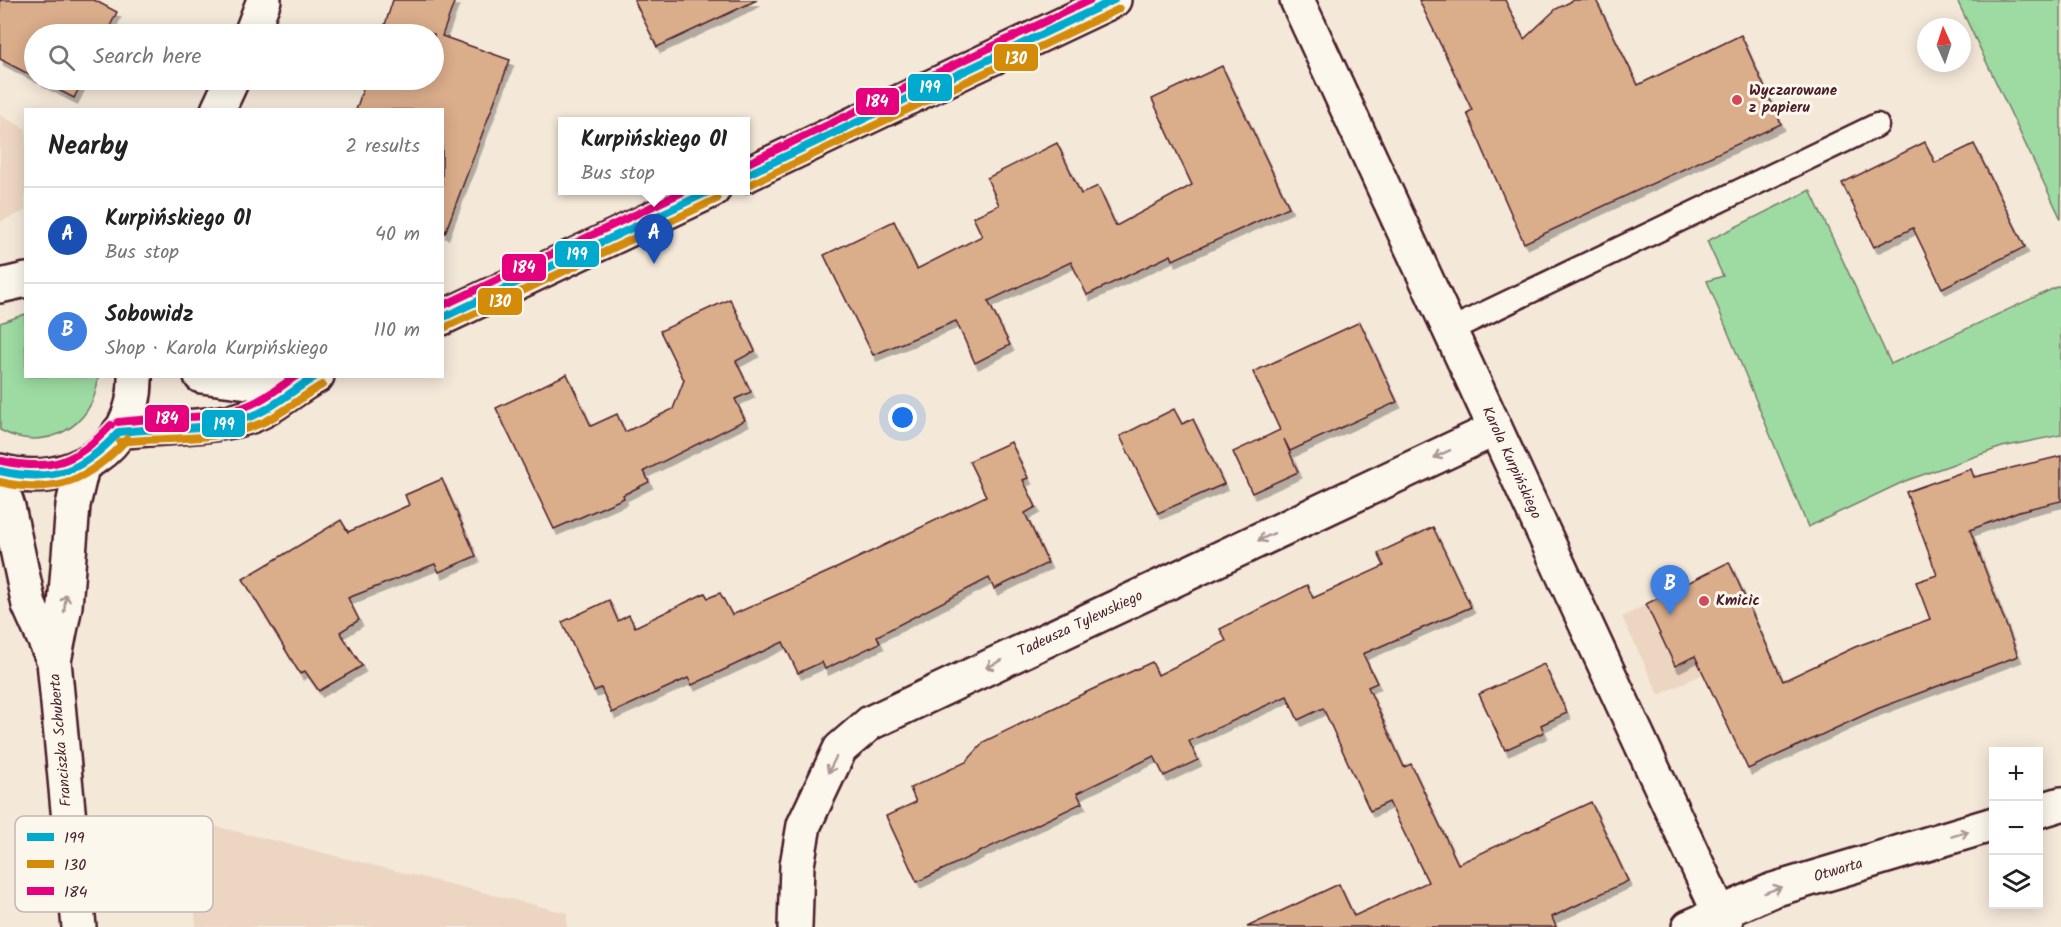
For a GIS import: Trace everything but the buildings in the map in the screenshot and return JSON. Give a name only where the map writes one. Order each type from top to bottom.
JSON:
[{"type":"street","points":[[255,24],[264,0]]},
{"type":"street","points":[[750,173],[1114,0]]},
{"type":"street","name":"Karola Kurpińskiego","points":[[1297,0],[1722,920]]},
{"type":"street","points":[[219,108],[227,90]]},
{"type":"street","points":[[444,317],[702,195]]},
{"type":"street","points":[[0,286],[24,280]]},
{"type":"street","points":[[0,471],[39,478],[82,467],[103,452],[119,432],[133,398],[135,378]]},
{"type":"street","points":[[217,378],[264,384],[312,379]]},
{"type":"street","points":[[119,432],[159,426],[209,424],[245,418],[276,405],[312,379]]},
{"type":"street","name":"Tadeusza Tylewskiego","points":[[795,927],[797,865],[804,825],[840,749],[870,723],[1495,429]]},
{"type":"street","name":"Franciszka Schuberta","points":[[69,816],[54,661],[66,606],[73,505],[82,467]]},
{"type":"street","name":"Franciszka Schuberta","points":[[0,483],[8,507],[29,605],[54,661]]},
{"type":"street","points":[[2043,809],[2061,804]]},
{"type":"street","name":"Otwarta","points":[[1689,927],[1722,920],[1773,890],[1989,825]]},
{"type":"street","name":"Franciszka Schuberta","points":[[78,912],[79,927]]},
{"type":"lane","points":[[1450,330],[1877,125]]},
{"type":"shaded area","points":[[0,115],[24,128],[24,211],[0,222]]},
{"type":"shaded area","points":[[1707,572],[1745,654],[1659,695],[1622,617]]},
{"type":"shaded area","points":[[213,826],[567,913],[567,927],[196,927],[195,912],[213,912]]},
{"type":"green space","points":[[1957,0],[2061,0],[2061,219],[1971,30],[1971,18],[1966,18]]},
{"type":"green space","points":[[1810,190],[1891,364],[2061,285],[2061,435],[2002,447],[1905,481],[1808,527],[1707,281],[1723,276],[1707,241]]},
{"type":"green space","points":[[24,314],[24,378],[98,378],[95,395],[88,410],[64,431],[50,437],[33,439],[17,437],[0,430],[0,323]]},
{"type":"transit line","name":"184","points":[[750,162],[1090,0]]},
{"type":"transit line","name":"199","points":[[750,173],[1114,0]]},
{"type":"transit line","name":"130","points":[[751,184],[1119,9]]},
{"type":"transit line","name":"184","points":[[444,305],[676,195]]},
{"type":"transit line","name":"199","points":[[444,317],[701,195]]},
{"type":"transit line","name":"130","points":[[446,327],[717,199]]},
{"type":"transit line","name":"184","points":[[118,422],[203,416],[237,410],[264,398],[293,378]]},
{"type":"transit line","name":"199","points":[[119,432],[206,426],[241,420],[265,410],[313,378]]},
{"type":"transit line","name":"130","points":[[120,442],[208,436],[243,430],[275,416],[322,385]]},
{"type":"transit line","name":"184","points":[[2,461],[35,465],[62,461],[87,448],[111,425]]},
{"type":"transit line","name":"199","points":[[0,471],[36,476],[66,471],[92,457],[119,432]]},
{"type":"transit line","name":"130","points":[[0,482],[38,487],[70,481],[99,465],[127,439]]},
{"type":"place","name":"Wyczarowane z papieru","points":[[1737,100]]},
{"type":"place","name":"Kurpińskiego 01","points":[[654,264]]},
{"type":"place","name":"Kmicic","points":[[1704,601]]},
{"type":"place","name":"Sobowidz","points":[[1670,615]]}]
